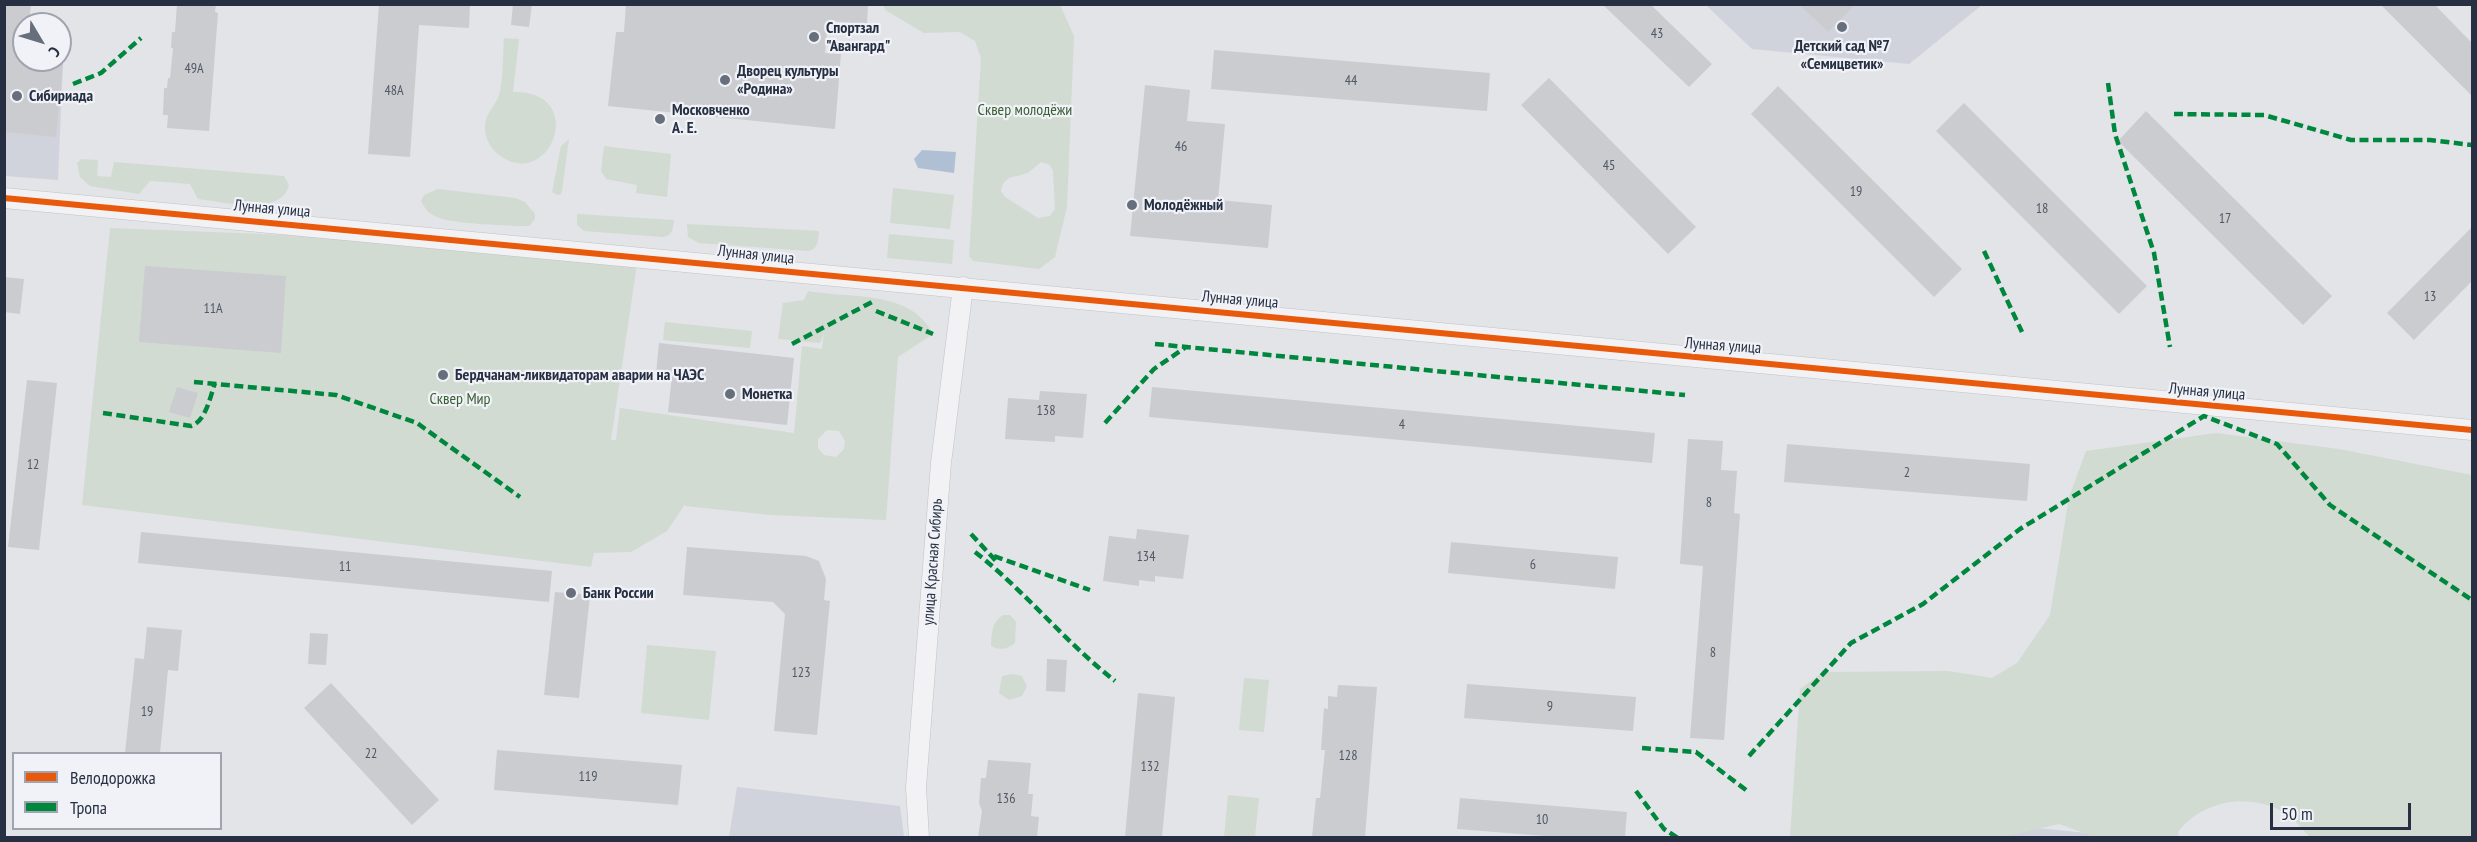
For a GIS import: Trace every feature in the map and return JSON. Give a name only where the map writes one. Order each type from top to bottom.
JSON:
[{"type":"street","name":"Лунная улица","points":[[4,198],[2472,430]]},
{"type":"street","name":"улица Красная Сибирь","points":[[919,837],[916,787],[941,463],[963,287]]},
{"type":"shaded area","name":"Детский сад №7 «Семицветик»","points":[[1706,5],[1982,5],[1909,64],[1752,49]]},
{"type":"shaded area","points":[[4,57],[12,58],[12,72],[63,72],[58,180],[5,176]]},
{"type":"shaded area","points":[[737,787],[900,806],[904,837],[729,837]]},
{"type":"shaded area","points":[[1998,824],[2126,837],[1996,838]]},
{"type":"green space","name":"Сквер молодёжи","points":[[884,5],[1060,5],[1074,36],[1067,207],[1055,257],[1039,269],[973,261],[969,256],[981,58],[975,41],[960,32],[924,33],[885,10]],"holes":[[[1041,162],[1050,165],[1053,171],[1055,209],[1050,216],[1038,218],[1005,197],[1001,191],[1005,181],[1011,177],[1029,172]]]},
{"type":"green space","points":[[504,38],[519,39],[513,92],[536,96],[550,106],[556,121],[554,137],[546,151],[534,161],[518,163],[499,155],[491,146],[486,135],[486,119],[500,93]]},
{"type":"green space","points":[[569,139],[562,191],[557,195],[552,192],[561,146]]},
{"type":"green space","points":[[604,146],[671,154],[667,197],[636,193],[637,185],[606,179],[601,171]]},
{"type":"green space","points":[[81,159],[98,160],[97,176],[111,177],[114,162],[284,176],[289,185],[284,195],[275,201],[250,205],[198,199],[190,184],[150,181],[139,194],[90,186],[80,177],[77,163]]},
{"type":"green space","points":[[893,188],[954,195],[950,229],[890,223]]},
{"type":"green space","points":[[438,189],[515,198],[525,202],[535,214],[535,219],[529,226],[482,224],[434,216],[429,213],[421,201],[424,195]]},
{"type":"green space","points":[[577,214],[674,220],[671,233],[663,237],[584,231],[577,225]]},
{"type":"green space","points":[[687,224],[819,231],[816,246],[808,251],[699,243],[688,237]]},
{"type":"green space","name":"Сквер Мир","points":[[110,228],[388,239],[637,264],[611,440],[616,440],[620,408],[794,433],[802,346],[822,349],[824,333],[820,343],[778,339],[783,303],[804,300],[808,291],[861,296],[895,303],[910,309],[923,320],[933,334],[898,357],[886,520],[771,515],[685,506],[685,504],[667,531],[631,552],[594,553],[591,567],[82,505]],"holes":[[[827,430],[839,431],[845,441],[844,449],[836,457],[824,455],[818,448],[818,439]]]},
{"type":"green space","points":[[889,234],[954,240],[952,264],[887,258]]},
{"type":"green space","points":[[665,322],[752,331],[750,348],[663,340]]},
{"type":"green space","points":[[2216,433],[2339,449],[2472,475],[2472,837],[2310,837],[2287,814],[2273,807],[2244,801],[2229,802],[2201,812],[2178,832],[2179,837],[2095,837],[2059,824],[1999,838],[1790,837],[1800,689],[1823,672],[1948,671],[1992,678],[2017,663],[2050,615],[2069,497],[2086,451]]},
{"type":"green space","points":[[1003,615],[1010,615],[1016,622],[1015,643],[1001,649],[991,646],[994,625]]},
{"type":"green space","points":[[647,645],[716,651],[709,720],[641,713]]},
{"type":"green space","points":[[1013,674],[1022,676],[1027,686],[1022,696],[1009,700],[999,693],[1002,676]]},
{"type":"green space","points":[[1244,678],[1269,680],[1264,732],[1239,730]]},
{"type":"green space","points":[[1228,795],[1259,798],[1255,837],[1224,837]]},
{"type":"water","points":[[922,150],[956,152],[954,173],[918,168],[914,159]]},
{"type":"building","points":[[4,4],[31,4],[30,12],[12,12],[12,72],[62,72],[56,137],[4,132]]},
{"type":"building","points":[[177,4],[216,4],[215,12],[218,13],[209,131],[167,128],[168,115],[163,115],[164,88],[167,88],[168,78],[170,78],[172,32],[175,32]]},
{"type":"building","points":[[379,4],[470,4],[469,28],[419,25],[410,157],[368,154]]},
{"type":"building","points":[[513,4],[532,4],[529,27],[511,25]]},
{"type":"building","name":"Дворец культуры «Родина»","points":[[626,4],[868,4],[867,24],[828,21],[825,53],[841,54],[835,129],[608,106],[616,32],[624,32]]},
{"type":"building","points":[[1602,4],[1650,4],[1712,64],[1689,87]]},
{"type":"building","points":[[1799,4],[1855,4],[1828,32]]},
{"type":"building","points":[[2380,4],[2434,4],[2472,43],[2472,96]]},
{"type":"building","points":[[1214,50],[1490,73],[1487,111],[1211,89]]},
{"type":"building","points":[[1549,78],[1696,227],[1668,254],[1521,105]]},
{"type":"building","points":[[1145,85],[1190,90],[1187,121],[1225,124],[1218,200],[1272,205],[1268,248],[1130,236]]},
{"type":"building","points":[[1778,86],[1962,269],[1934,297],[1751,114]]},
{"type":"building","points":[[1964,103],[2147,286],[2119,314],[1936,131]]},
{"type":"building","points":[[2146,111],[2332,296],[2303,325],[2118,141]]},
{"type":"building","points":[[2472,227],[2472,281],[2414,340],[2387,313]]},
{"type":"building","points":[[145,266],[286,276],[281,353],[139,342]]},
{"type":"building","points":[[4,277],[24,279],[20,314],[4,312]]},
{"type":"building","name":"Монетка","points":[[659,343],[794,358],[787,425],[668,412],[672,376],[656,374]]},
{"type":"building","points":[[27,380],[57,383],[39,550],[8,547]]},
{"type":"building","points":[[177,387],[198,393],[190,418],[169,412]]},
{"type":"building","points":[[1152,387],[1655,433],[1652,463],[1149,417]]},
{"type":"building","points":[[1040,391],[1087,394],[1083,438],[1055,436],[1055,442],[1005,439],[1008,398],[1039,400]]},
{"type":"building","points":[[1688,439],[1723,441],[1721,470],[1737,471],[1734,513],[1740,514],[1724,740],[1690,738],[1703,566],[1680,564]]},
{"type":"building","points":[[1787,444],[2030,464],[2027,501],[1784,482]]},
{"type":"building","points":[[1137,529],[1189,535],[1183,579],[1155,576],[1155,582],[1139,580],[1139,586],[1103,581],[1109,536],[1136,539]]},
{"type":"building","points":[[141,532],[552,571],[549,602],[138,563]]},
{"type":"building","points":[[1451,542],[1618,557],[1615,589],[1448,573]]},
{"type":"building","points":[[687,547],[806,556],[819,561],[826,579],[824,600],[830,601],[817,735],[774,731],[785,614],[773,602],[683,595]]},
{"type":"building","points":[[555,592],[590,595],[579,698],[544,695]]},
{"type":"building","points":[[147,627],[182,630],[178,671],[168,670],[160,752],[125,752],[135,658],[144,659]]},
{"type":"building","points":[[310,633],[328,634],[326,665],[308,664]]},
{"type":"building","points":[[1047,659],[1067,660],[1065,692],[1046,691]]},
{"type":"building","points":[[331,683],[439,800],[412,825],[304,708]]},
{"type":"building","points":[[1467,684],[1636,697],[1633,731],[1464,718]]},
{"type":"building","points":[[1338,685],[1377,687],[1365,837],[1312,837],[1316,798],[1320,798],[1325,750],[1321,750],[1324,708],[1328,709],[1328,696],[1337,697]]},
{"type":"building","points":[[1138,693],[1175,697],[1162,837],[1125,837]]},
{"type":"building","points":[[497,750],[682,765],[678,805],[494,790]]},
{"type":"building","points":[[988,760],[1031,763],[1028,794],[1033,794],[1031,816],[1039,817],[1037,837],[978,837],[982,811],[979,803],[981,778],[986,778]]},
{"type":"building","points":[[1460,798],[1627,812],[1625,837],[1558,837],[1457,829]]},
{"type":"marked path","points":[[73,84],[101,73],[141,38]]},
{"type":"marked path","points":[[2108,83],[2115,134],[2154,253],[2170,347]]},
{"type":"marked path","points":[[2174,114],[2264,115],[2351,140],[2430,140],[2472,145]]},
{"type":"marked path","points":[[1984,251],[2022,332]]},
{"type":"marked path","points":[[792,344],[872,302]]},
{"type":"marked path","points":[[876,311],[933,334]]},
{"type":"marked path","points":[[1155,344],[1685,395]]},
{"type":"marked path","points":[[1105,423],[1154,369],[1186,347]]},
{"type":"marked path","points":[[194,382],[336,395],[417,423],[520,497]]},
{"type":"marked path","points":[[103,413],[191,426],[204,414],[215,383]]},
{"type":"marked path","points":[[1749,756],[1851,643],[1923,604],[2020,529],[2204,416],[2277,444],[2330,505],[2472,600]]},
{"type":"marked path","points":[[971,534],[997,562]]},
{"type":"marked path","points":[[975,552],[1115,681]]},
{"type":"marked path","points":[[994,556],[1090,590]]},
{"type":"marked path","points":[[1642,748],[1696,752],[1746,790]]},
{"type":"marked path","points":[[1636,791],[1664,829],[1678,838]]},
{"type":"cycle path","points":[[4,198],[2472,430]]},
{"type":"place","name":"Детский сад №7 «Семицветик»","points":[[1842,27]]},
{"type":"place","name":"Спортзал \"Авангард\"","points":[[814,37]]},
{"type":"place","name":"Дворец культуры «Родина»","points":[[725,80]]},
{"type":"place","name":"Сибириада","points":[[17,96]]},
{"type":"place","name":"Московченко А. Е.","points":[[660,119]]},
{"type":"place","name":"Молодёжный","points":[[1132,205]]},
{"type":"place","name":"Бердчанам-ликвидаторам аварии на ЧАЭС","points":[[443,375]]},
{"type":"place","name":"Монетка","points":[[730,394]]},
{"type":"place","name":"Банк России","points":[[571,593]]}]
